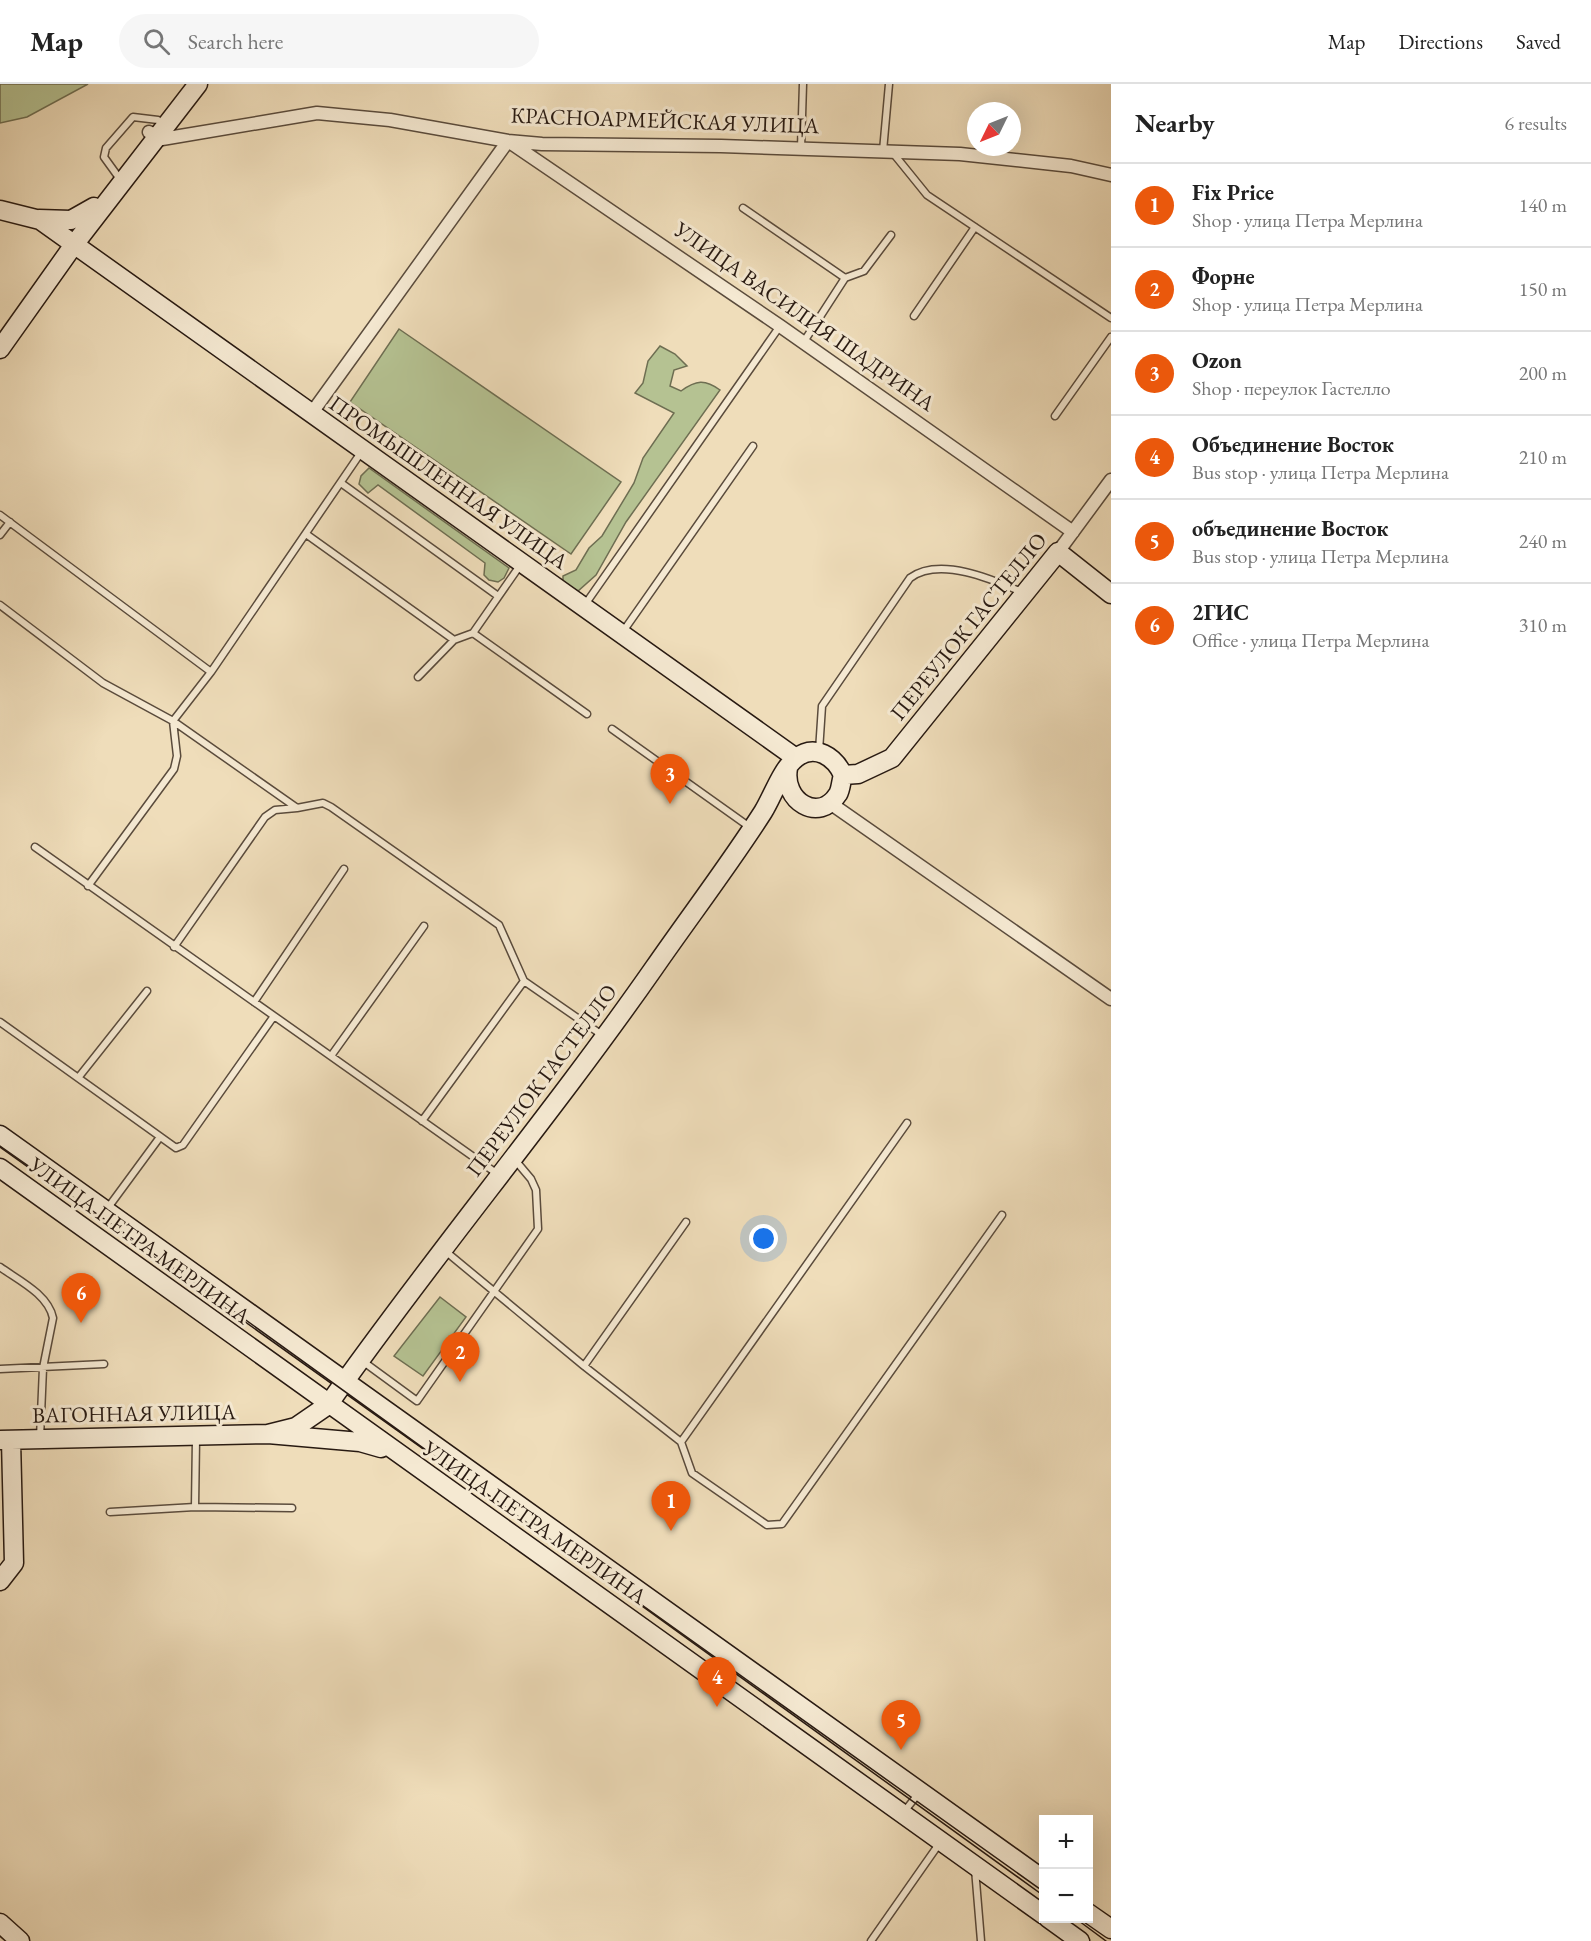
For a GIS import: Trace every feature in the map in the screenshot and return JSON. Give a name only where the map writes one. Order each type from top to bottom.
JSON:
[{"type":"main road","points":[[0,349],[155,130],[184,84]]},
{"type":"main road","points":[[74,246],[94,207],[117,175],[198,84]]},
{"type":"main road","points":[[0,210],[58,222],[71,220],[94,207]]},
{"type":"main road","points":[[35,219],[74,246]]},
{"type":"main road","name":"ПРОМЫШЛЕННАЯ УЛИЦА","points":[[74,246],[622,634],[792,763]]},
{"type":"main road","points":[[1058,552],[1111,594]]},
{"type":"main road","name":"ПЕРЕУЛОК ГАСТЕЛЛО","points":[[837,790],[859,783],[892,758],[1058,552]]},
{"type":"main road","points":[[763,812],[804,806],[817,808],[837,790],[838,766],[829,756],[819,752],[806,753],[792,763],[786,780],[788,790],[794,800],[804,806]]},
{"type":"main road","name":"ПЕРЕУЛОК ГАСТЕЛЛО","points":[[328,1405],[604,1037],[763,812],[792,763]]},
{"type":"main road","name":"УЛИЦА ПЕТРА МЕРЛИНА","points":[[0,1135],[107,1209],[1039,1876]]},
{"type":"main road","name":"УЛИЦА ПЕТРА МЕРЛИНА","points":[[0,1168],[328,1405],[1039,1911]]},
{"type":"main road","name":"ВАГОННАЯ УЛИЦА","points":[[268,1434],[296,1427],[328,1405]]},
{"type":"main road","name":"ВАГОННАЯ УЛИЦА","points":[[5,1440],[268,1434],[360,1442],[393,1451]]},
{"type":"main road","points":[[0,1581],[14,1563],[5,1440]]},
{"type":"main road","points":[[1093,1916],[1111,1929]]},
{"type":"main road","points":[[1054,1923],[1074,1940]]},
{"type":"street","name":"КРАСНОАРМЕЙСКАЯ УЛИЦА","points":[[155,130],[317,113],[390,120],[508,141],[542,144],[801,148],[960,154],[1071,166],[1111,175]]},
{"type":"street","name":"УЛИЦА ВАСИЛИЯ ШАДРИНА","points":[[508,141],[780,326],[1073,532]]},
{"type":"street","points":[[311,414],[508,141]]},
{"type":"street","name":"ПЕРЕУЛОК ГАСТЕЛЛО","points":[[1058,552],[1111,480]]},
{"type":"street","points":[[837,790],[1111,999]]},
{"type":"lane","points":[[801,148],[803,84]]},
{"type":"lane","points":[[889,84],[887,152],[927,195],[1111,318]]},
{"type":"lane","points":[[117,175],[104,157],[106,148],[133,117],[155,130]]},
{"type":"lane","points":[[743,208],[845,278]]},
{"type":"lane","points":[[914,316],[975,227]]},
{"type":"lane","points":[[802,343],[845,278],[864,271],[891,235]]},
{"type":"lane","points":[[584,607],[780,326]]},
{"type":"lane","points":[[1055,416],[1111,337]]},
{"type":"lane","points":[[622,634],[753,446]]},
{"type":"lane","points":[[88,886],[174,769],[177,756],[173,721],[211,672],[362,451]]},
{"type":"lane","points":[[341,483],[498,596]]},
{"type":"lane","points":[[0,515],[211,672]]},
{"type":"lane","points":[[0,535],[10,522]]},
{"type":"lane","points":[[306,534],[454,640]]},
{"type":"lane","points":[[418,677],[454,640],[473,633],[521,564]]},
{"type":"lane","points":[[819,752],[822,706],[910,578],[917,573],[963,572],[979,575],[1024,593]]},
{"type":"lane","points":[[0,605],[103,683],[173,721],[297,808]]},
{"type":"lane","points":[[473,633],[587,714]]},
{"type":"lane","points":[[612,729],[752,828]]},
{"type":"lane","points":[[174,947],[265,817],[275,810],[323,803],[490,917],[504,934],[524,981],[604,1037]]},
{"type":"lane","points":[[35,847],[500,1175]]},
{"type":"lane","points":[[254,1002],[344,869]]},
{"type":"lane","points":[[331,1056],[424,926]]},
{"type":"lane","points":[[422,1121],[524,981]]},
{"type":"lane","points":[[78,1078],[147,991]]},
{"type":"lane","points":[[0,1022],[176,1148],[183,1145],[274,1016]]},
{"type":"lane","points":[[681,1442],[907,1123]]},
{"type":"lane","points":[[107,1209],[160,1137]]},
{"type":"lane","points":[[361,1360],[417,1401],[492,1291],[538,1229],[536,1190],[531,1179],[513,1158]]},
{"type":"lane","points":[[443,1250],[681,1442],[686,1463],[701,1481],[767,1526],[782,1524],[1002,1215]]},
{"type":"lane","points":[[584,1366],[686,1221]]},
{"type":"lane","points":[[0,1267],[44,1300],[53,1318],[43,1368],[40,1439]]},
{"type":"lane","points":[[0,1369],[104,1364]]},
{"type":"lane","points":[[195,1507],[196,1436]]},
{"type":"lane","points":[[110,1512],[195,1507],[292,1508]]},
{"type":"lane","points":[[902,1813],[920,1791]]},
{"type":"lane","points":[[871,1941],[941,1841]]},
{"type":"lane","points":[[974,1865],[981,1941]]},
{"type":"green space","points":[[0,84],[88,84],[27,117],[0,123]]},
{"type":"green space","points":[[399,329],[621,482],[571,554],[350,402]]},
{"type":"green space","points":[[660,346],[675,354],[687,366],[674,370],[670,386],[681,391],[700,382],[710,384],[720,390],[626,522],[596,575],[578,591],[563,583],[563,576],[576,570],[589,548],[602,536],[634,483],[643,458],[674,413],[635,393],[643,383],[648,361]]},
{"type":"green space","points":[[369,468],[509,568],[504,578],[498,582],[489,580],[484,575],[485,563],[378,485],[368,493],[359,484],[361,476]]},
{"type":"green space","points":[[440,1297],[466,1317],[423,1376],[394,1356]]},
{"type":"tram line","points":[[0,1146],[157,1256],[1039,1892]]},
{"type":"tram line","points":[[1082,1923],[1106,1941]]},
{"type":"place","name":"Ozon","points":[[670,804]]},
{"type":"place","name":"2ГИС","points":[[81,1323]]},
{"type":"place","name":"Форне","points":[[460,1382]]},
{"type":"place","name":"Fix Price","points":[[671,1531]]},
{"type":"place","name":"Объединение Восток","points":[[717,1707]]},
{"type":"place","name":"объединение Восток","points":[[901,1750]]}]
